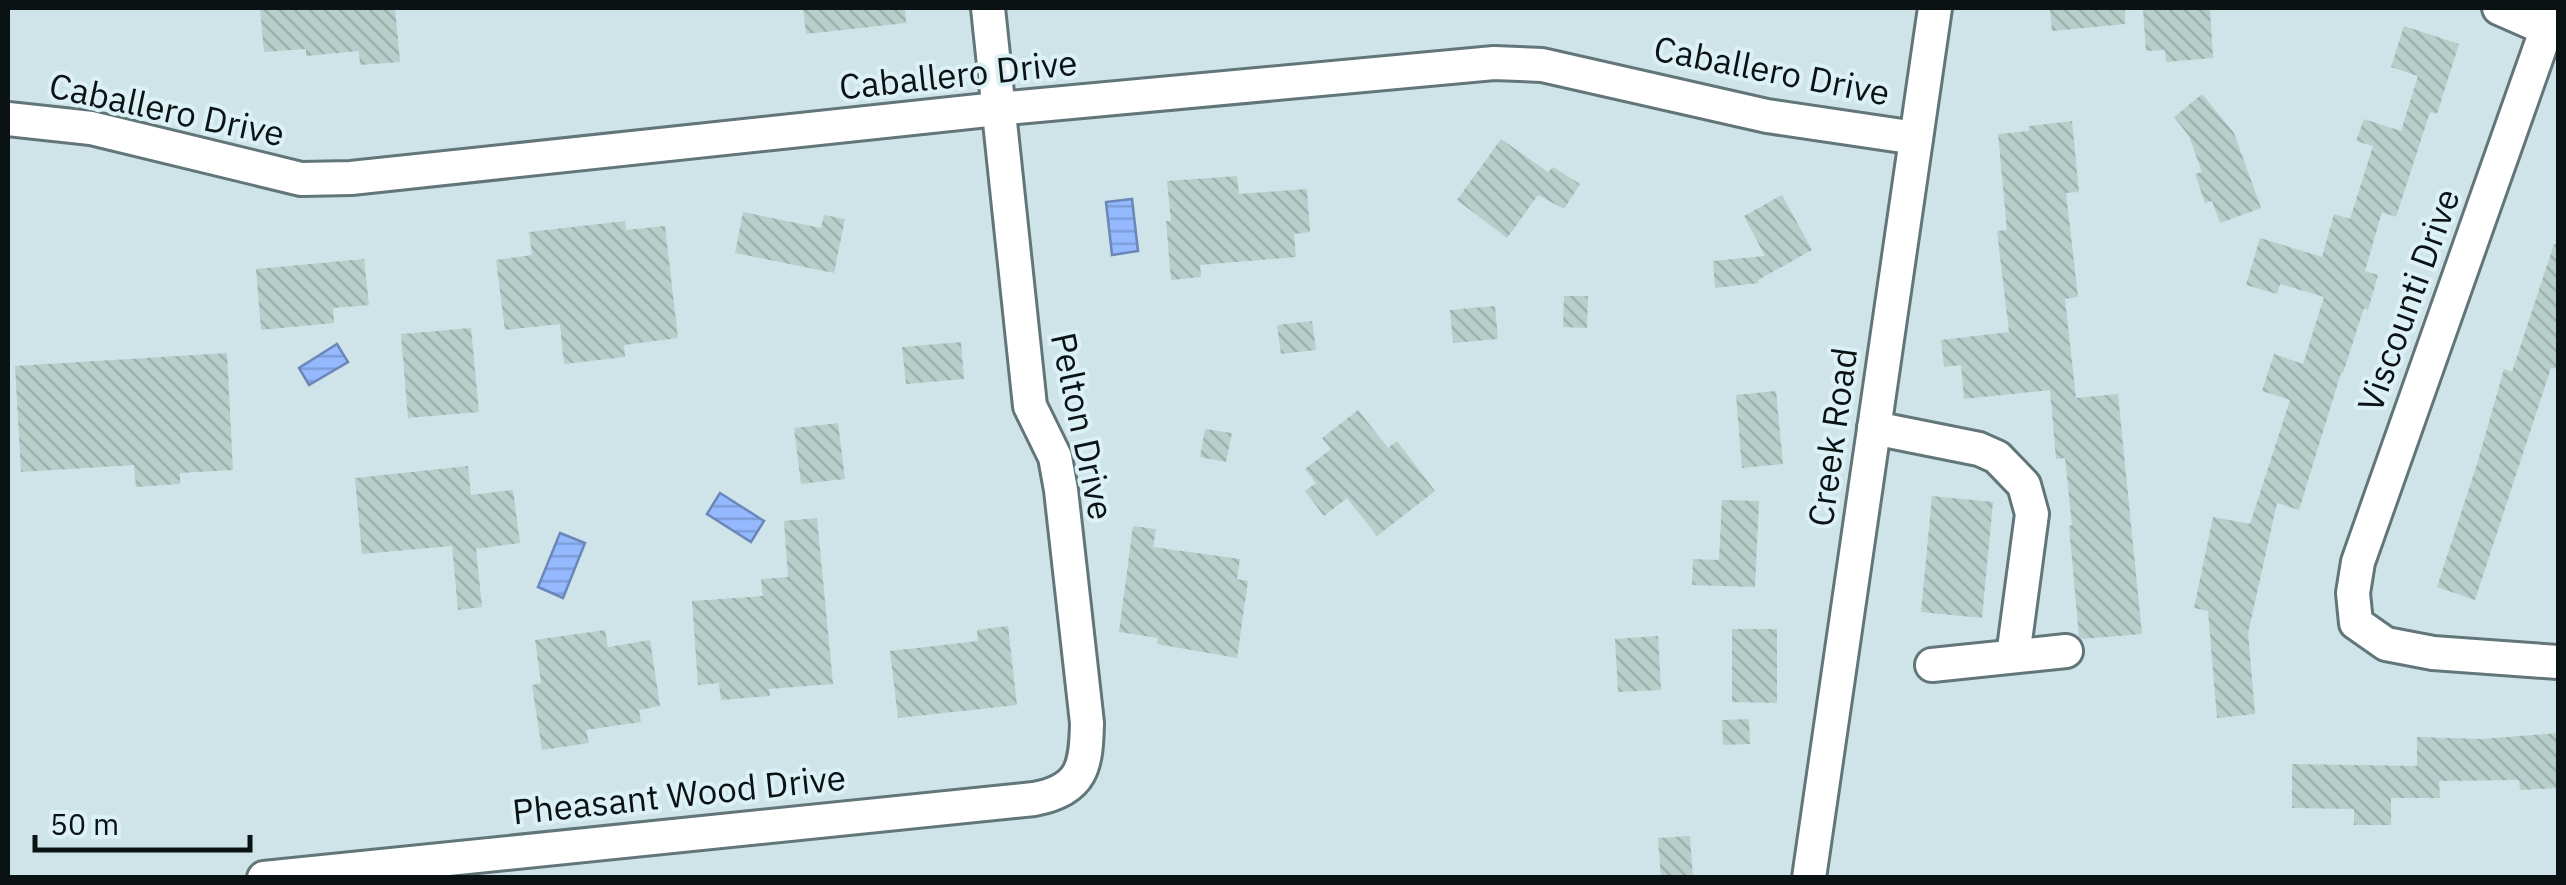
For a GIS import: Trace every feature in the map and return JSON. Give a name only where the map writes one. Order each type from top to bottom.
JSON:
[{"type":"street","name":"Pelton Drive","points":[[988,8],[1030,406],[1055,458],[1062,490],[1087,723],[1086,761]]},
{"type":"street","name":"Creek Road","points":[[1809,878],[1935,8]]},
{"type":"street","points":[[2498,8],[2553,24]]},
{"type":"street","name":"Viscounti Drive","points":[[2553,24],[2358,562],[2353,593],[2356,623],[2386,644],[2432,653],[2558,662]]},
{"type":"street","name":"Caballero Drive","points":[[8,119],[91,128],[301,179],[351,178],[997,109],[1494,63],[1542,65],[1768,116],[1916,138]]},
{"type":"street","points":[[1874,428],[1979,450],[1997,458],[2024,485],[2032,514],[2013,656]]},
{"type":"street","points":[[1932,665],[2066,651]]},
{"type":"street","name":"Pheasant Wood Drive","points":[[264,878],[1034,799],[1066,788],[1079,776],[1086,761]]},
{"type":"water","points":[[1132,199],[1138,251],[1112,255],[1106,202]]},
{"type":"water","points":[[337,344],[348,362],[309,385],[299,368]]},
{"type":"water","points":[[720,493],[764,521],[751,542],[707,514]]},
{"type":"water","points":[[560,533],[585,543],[563,598],[538,587]]},
{"type":"building","points":[[260,8],[395,8],[400,62],[360,65],[359,51],[306,56],[306,49],[264,52]]},
{"type":"building","points":[[803,8],[905,8],[906,23],[806,34]]},
{"type":"building","points":[[2050,8],[2125,8],[2125,24],[2052,31]]},
{"type":"building","points":[[2143,8],[2210,8],[2213,58],[2166,62],[2165,50],[2146,51]]},
{"type":"building","points":[[2404,26],[2459,44],[2437,114],[2430,112],[2396,217],[2382,212],[2365,271],[2378,275],[2368,310],[2364,308],[2341,373],[2299,510],[2277,503],[2248,633],[2255,714],[2217,718],[2208,611],[2194,608],[2213,517],[2250,524],[2290,400],[2262,391],[2274,354],[2303,364],[2324,297],[2280,284],[2277,294],[2246,285],[2260,238],[2322,257],[2334,214],[2350,219],[2373,146],[2356,141],[2364,119],[2401,131],[2418,76],[2391,67]]},
{"type":"building","points":[[2202,94],[2234,133],[2261,208],[2220,223],[2212,201],[2205,203],[2195,174],[2202,172],[2189,136],[2174,117]]},
{"type":"building","points":[[2072,121],[2079,192],[2066,193],[2078,297],[2065,299],[2076,398],[2118,394],[2142,634],[2082,639],[2065,458],[2056,459],[2050,390],[1964,399],[1961,365],[1944,367],[1941,340],[2009,332],[1997,231],[2007,230],[1998,134]]},
{"type":"building","points":[[1501,139],[1548,172],[1553,167],[1580,184],[1564,209],[1538,195],[1507,238],[1457,200]]},
{"type":"building","points":[[1237,176],[1239,194],[1307,189],[1310,232],[1294,234],[1296,257],[1200,265],[1201,277],[1171,280],[1167,181]]},
{"type":"building","points":[[1782,195],[1812,250],[1758,280],[1759,283],[1715,288],[1713,261],[1765,256],[1744,216]]},
{"type":"building","points":[[743,212],[821,228],[824,215],[845,219],[834,273],[735,253]]},
{"type":"building","points":[[625,221],[626,230],[665,226],[678,338],[624,345],[625,357],[564,364],[560,324],[505,330],[496,260],[532,255],[529,232]]},
{"type":"building","points":[[2554,244],[2558,245],[2558,369],[2551,368],[2475,600],[2437,587],[2504,369],[2512,372]]},
{"type":"building","points":[[364,259],[369,305],[333,308],[334,323],[261,330],[256,269]]},
{"type":"building","points":[[1564,296],[1588,296],[1587,328],[1563,327]]},
{"type":"building","points":[[1495,306],[1498,339],[1453,343],[1450,310]]},
{"type":"building","points":[[1312,321],[1316,350],[1281,354],[1277,325]]},
{"type":"building","points":[[471,328],[479,412],[408,418],[401,334]]},
{"type":"building","points":[[961,342],[964,379],[906,384],[902,347]]},
{"type":"building","points":[[227,353],[233,470],[180,473],[180,484],[136,487],[134,465],[21,472],[15,366]]},
{"type":"building","points":[[1776,391],[1783,464],[1742,468],[1736,395]]},
{"type":"building","points":[[1358,410],[1388,448],[1397,441],[1435,491],[1377,536],[1347,498],[1324,516],[1305,491],[1316,483],[1305,469],[1331,449],[1322,438]]},
{"type":"building","points":[[838,423],[845,479],[801,484],[794,428]]},
{"type":"building","points":[[1205,429],[1232,433],[1226,462],[1200,457]]},
{"type":"building","points":[[468,466],[471,495],[513,490],[520,543],[476,549],[482,607],[458,610],[452,546],[362,554],[355,478]]},
{"type":"building","points":[[1932,496],[1993,502],[1982,618],[1921,612]]},
{"type":"building","points":[[1722,500],[1759,501],[1755,587],[1692,585],[1693,559],[1719,560]]},
{"type":"building","points":[[817,518],[833,684],[769,689],[770,696],[721,700],[719,683],[698,685],[692,601],[763,596],[761,579],[788,577],[784,521]]},
{"type":"building","points":[[1133,526],[1156,529],[1153,547],[1240,559],[1237,579],[1248,581],[1237,658],[1157,644],[1158,638],[1119,632]]},
{"type":"building","points":[[1008,626],[1017,705],[898,718],[890,651],[978,641],[977,630]]},
{"type":"building","points":[[1732,629],[1777,629],[1777,703],[1732,702]]},
{"type":"building","points":[[605,630],[608,647],[650,640],[660,706],[639,710],[641,722],[586,730],[589,743],[542,750],[532,685],[541,683],[535,640]]},
{"type":"building","points":[[1658,636],[1661,690],[1618,692],[1615,639]]},
{"type":"building","points":[[1749,719],[1750,744],[1723,745],[1722,720]]},
{"type":"building","points":[[2558,733],[2556,788],[2520,790],[2519,780],[2439,781],[2440,798],[2391,798],[2391,825],[2354,825],[2354,809],[2292,808],[2292,764],[2417,766],[2417,737],[2482,739]]},
{"type":"building","points":[[1690,836],[1693,878],[1661,878],[1658,838]]}]
